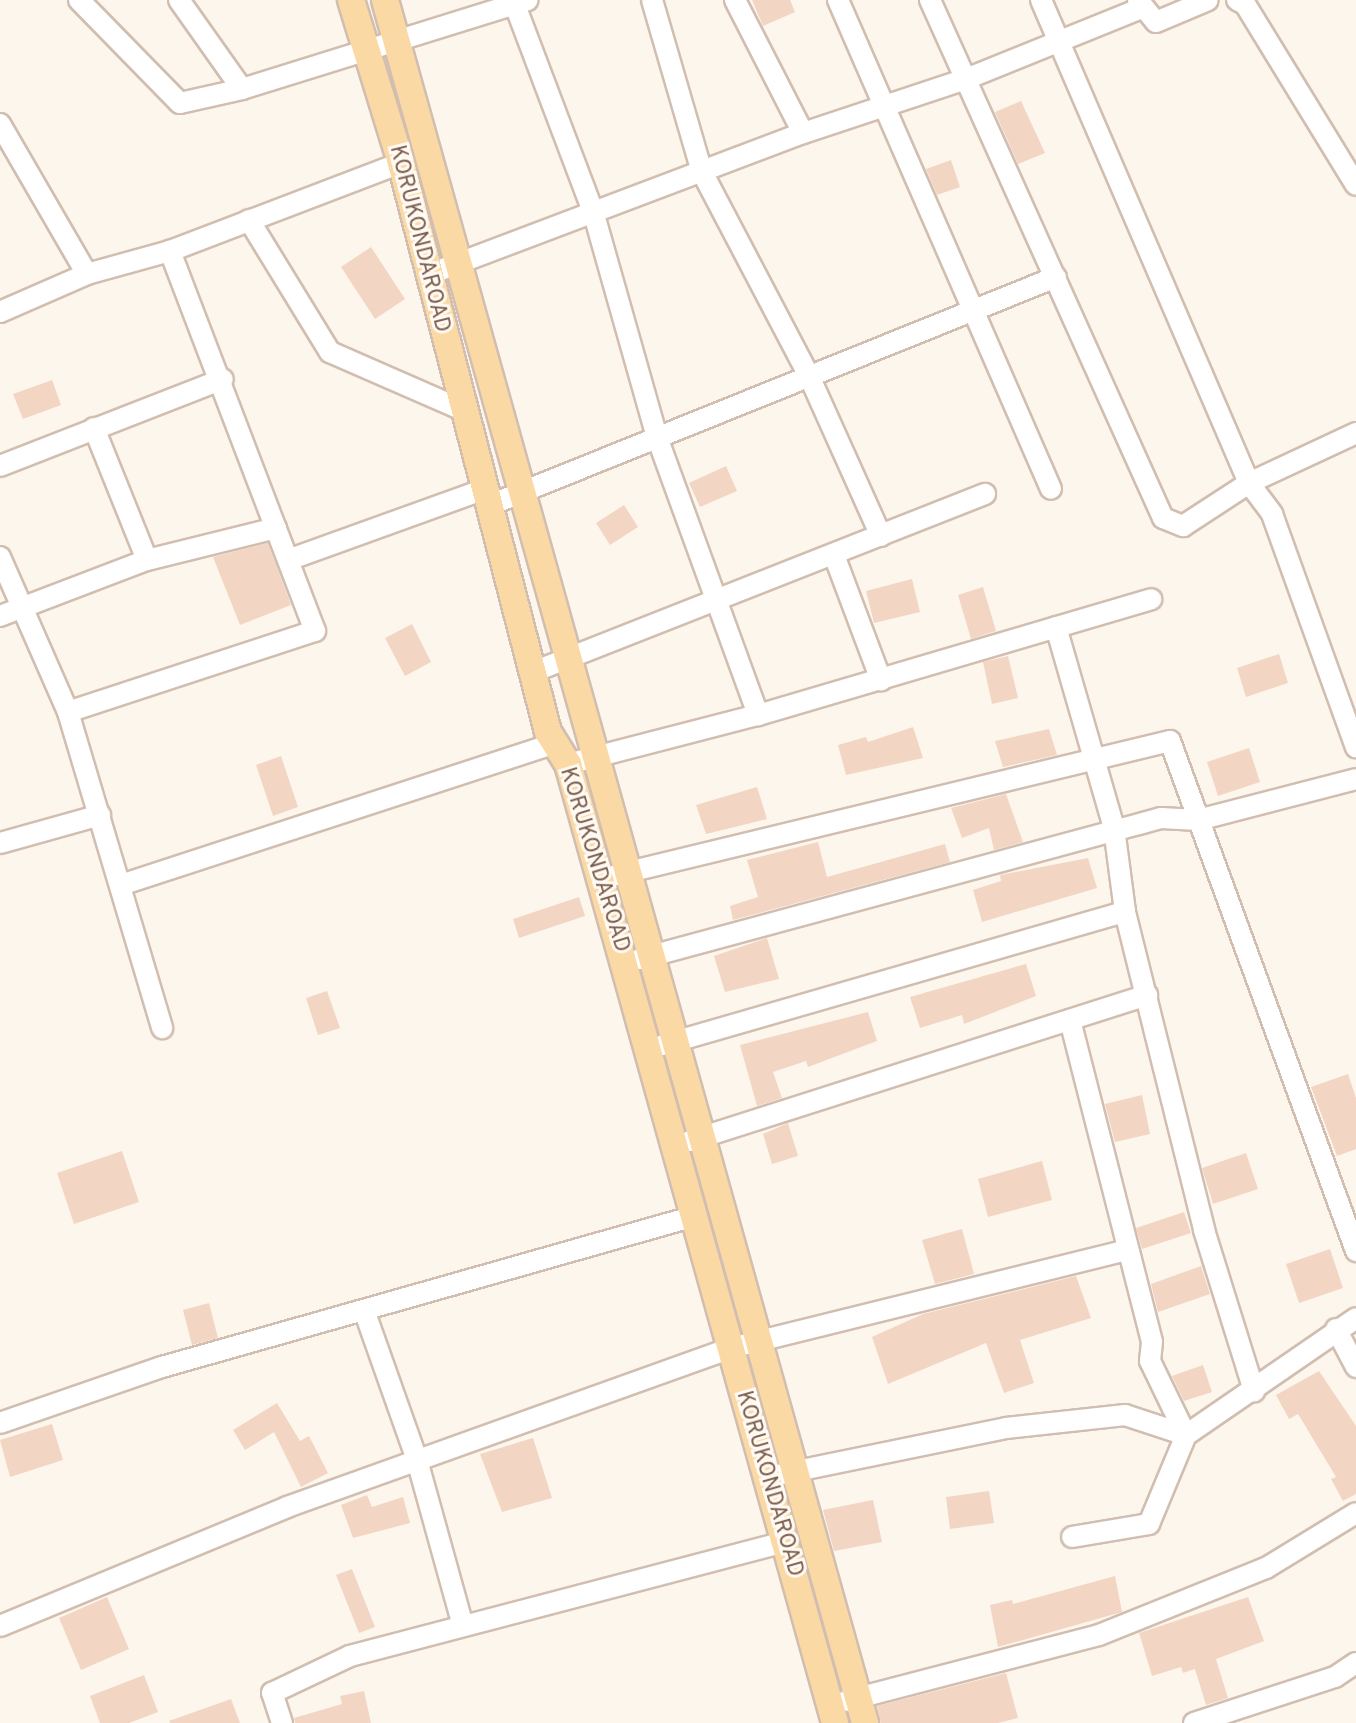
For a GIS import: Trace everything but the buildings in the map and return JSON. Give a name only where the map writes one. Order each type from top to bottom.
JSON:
[{"type":"main road","name":"KORUKONDAROAD","points":[[351,0],[401,163],[427,275],[533,672],[601,879],[833,1714]]},
{"type":"main road","points":[[385,0],[865,1723]]},
{"type":"street","points":[[79,0],[180,103],[242,89],[521,2],[593,211],[657,437],[758,715]]},
{"type":"street","points":[[179,0],[242,89]]},
{"type":"street","points":[[652,0],[702,172],[810,378],[881,536]]},
{"type":"street","points":[[735,0],[803,133]]},
{"type":"street","points":[[838,0],[1051,489]]},
{"type":"street","points":[[930,0],[1163,518],[1183,526],[1249,483],[1356,433]]},
{"type":"street","points":[[1041,0],[1249,483],[1272,514],[1356,747]]},
{"type":"street","points":[[427,275],[803,133],[966,79],[1140,4],[1156,22],[1208,0]]},
{"type":"street","points":[[1237,0],[1245,4],[1350,162],[1356,185]]},
{"type":"street","points":[[0,124],[87,274]]},
{"type":"street","points":[[0,312],[87,274],[170,251],[401,163]]},
{"type":"street","points":[[249,220],[330,352],[465,411]]},
{"type":"street","points":[[68,712],[315,631],[223,379],[170,251]]},
{"type":"street","points":[[288,560],[488,497],[523,492],[976,312],[1056,277]]},
{"type":"street","points":[[0,466],[223,379]]},
{"type":"street","points":[[94,428],[147,560]]},
{"type":"street","points":[[533,672],[985,494]]},
{"type":"street","points":[[0,616],[147,560],[276,528]]},
{"type":"street","points":[[834,555],[881,680]]},
{"type":"street","points":[[0,557],[68,712],[162,1028]]},
{"type":"street","points":[[121,885],[560,754],[596,757],[758,715],[1151,599]]},
{"type":"street","points":[[1056,627],[1114,830],[1125,912],[1204,1230],[1254,1391]]},
{"type":"street","points":[[601,879],[1170,741],[1356,1251]]},
{"type":"street","points":[[624,964],[1161,818],[1198,820],[1356,779]]},
{"type":"street","points":[[0,843],[100,815]]},
{"type":"street","points":[[648,1049],[1125,912]]},
{"type":"street","points":[[675,1146],[1147,995]]},
{"type":"street","points":[[1070,1020],[1152,1342],[1150,1361],[1186,1435]]},
{"type":"street","points":[[0,1423],[162,1367],[695,1216]]},
{"type":"street","points":[[0,1626],[287,1507],[731,1348],[1128,1250]]},
{"type":"street","points":[[364,1310],[417,1460],[463,1626]]},
{"type":"street","points":[[1072,1537],[1149,1524],[1186,1435],[1356,1318]]},
{"type":"street","points":[[1336,1329],[1356,1367]]},
{"type":"street","points":[[767,1477],[1006,1428],[1125,1415],[1186,1435]]},
{"type":"street","points":[[833,1714],[858,1697],[1099,1635],[1266,1568],[1356,1513]]},
{"type":"street","points":[[282,1723],[272,1693],[350,1656],[785,1542]]},
{"type":"street","points":[[1194,1723],[1335,1677],[1356,1663]]}]
